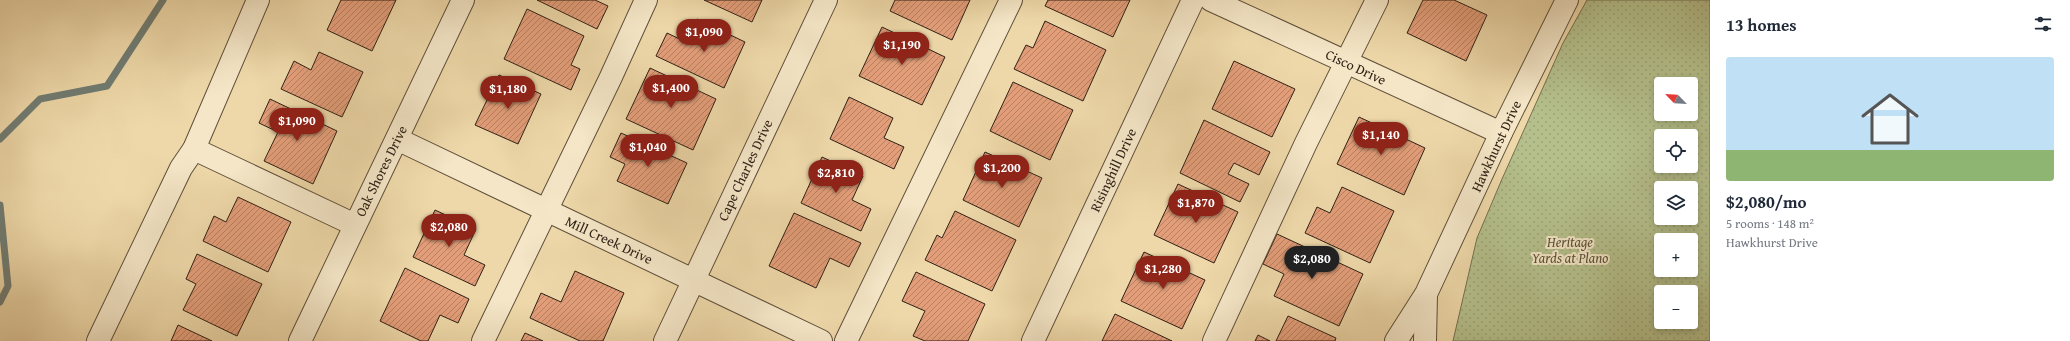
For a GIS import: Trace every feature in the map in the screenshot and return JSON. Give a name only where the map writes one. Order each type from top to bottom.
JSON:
[{"type":"street","points":[[98,341],[181,168],[194,149],[258,0]]},
{"type":"street","name":"Oak Shores Drive","points":[[300,341],[463,0]]},
{"type":"street","points":[[483,341],[610,79],[646,0]]},
{"type":"street","name":"Cape Charles Drive","points":[[665,341],[826,0]]},
{"type":"street","points":[[846,341],[1011,0]]},
{"type":"street","name":"Risinghill Drive","points":[[1033,341],[1193,0]]},
{"type":"street","name":"Cisco Drive","points":[[1212,0],[1501,133]]},
{"type":"street","points":[[1214,341],[1346,62],[1377,0]]},
{"type":"street","name":"Hawkhurst Drive","points":[[1396,341],[1426,294],[1501,133],[1567,0]]},
{"type":"street","name":"Mill Creek Drive","points":[[397,139],[821,341]]},
{"type":"street","points":[[194,149],[355,225]]},
{"type":"street","name":"Hawkhurst Drive","points":[[1425,341],[1426,294]]},
{"type":"green space","name":"Heritage Yards at Plano","points":[[1587,0],[1710,0],[1710,341],[1453,341],[1477,238],[1563,43]]},
{"type":"building","points":[[341,0],[396,0],[372,51],[327,30]]},
{"type":"building","points":[[537,0],[595,0],[608,6],[597,29]]},
{"type":"building","points":[[704,0],[762,0],[752,22]]},
{"type":"building","points":[[895,0],[970,0],[952,40],[890,11]]},
{"type":"building","points":[[1048,0],[1130,0],[1113,37],[1045,6]]},
{"type":"building","points":[[1423,0],[1454,0],[1487,15],[1466,61],[1407,33]]},
{"type":"building","points":[[527,9],[584,36],[571,65],[580,69],[571,90],[504,59]]},
{"type":"building","points":[[697,19],[745,42],[724,88],[656,56],[667,33],[686,42]]},
{"type":"building","points":[[1045,21],[1106,50],[1083,101],[1014,69],[1026,45],[1033,48]]},
{"type":"building","points":[[882,27],[945,57],[922,105],[859,76]]},
{"type":"building","points":[[319,52],[363,72],[342,117],[281,89],[294,61],[311,70]]},
{"type":"building","points":[[1234,61],[1295,89],[1272,137],[1212,109]]},
{"type":"building","points":[[650,68],[716,99],[693,150],[626,119]]},
{"type":"building","points":[[499,75],[541,94],[518,144],[475,125]]},
{"type":"building","points":[[1013,82],[1073,110],[1050,160],[990,131]]},
{"type":"building","points":[[849,97],[893,118],[884,138],[904,147],[894,169],[830,139]]},
{"type":"building","points":[[270,99],[337,131],[313,184],[264,161],[278,132],[259,123]]},
{"type":"building","points":[[1359,117],[1425,148],[1404,195],[1337,164]]},
{"type":"building","points":[[1204,120],[1270,152],[1259,175],[1234,163],[1228,174],[1249,184],[1240,202],[1180,173]]},
{"type":"building","points":[[621,133],[687,163],[668,204],[617,181],[625,164],[610,157]]},
{"type":"building","points":[[985,152],[1042,178],[1019,227],[963,200]]},
{"type":"building","points":[[822,157],[863,176],[852,200],[871,209],[861,231],[801,203]]},
{"type":"building","points":[[1178,184],[1238,212],[1214,263],[1154,235]]},
{"type":"building","points":[[1342,187],[1394,211],[1370,263],[1305,233],[1317,207],[1330,213]]},
{"type":"building","points":[[238,197],[291,222],[268,272],[203,241],[214,216],[226,222]]},
{"type":"building","points":[[435,210],[476,229],[464,255],[485,265],[475,286],[413,257]]},
{"type":"building","points":[[955,211],[1016,240],[992,291],[925,260],[937,235],[942,238]]},
{"type":"building","points":[[794,213],[861,243],[849,267],[830,258],[816,288],[769,266]]},
{"type":"building","points":[[1277,234],[1363,274],[1339,326],[1274,296],[1284,274],[1263,264]]},
{"type":"building","points":[[1144,252],[1205,280],[1182,329],[1121,301]]},
{"type":"building","points":[[197,254],[262,284],[237,336],[183,310],[196,284],[186,279]]},
{"type":"building","points":[[405,268],[469,299],[458,323],[440,315],[428,341],[421,341],[380,321]]},
{"type":"building","points":[[575,271],[624,293],[603,341],[580,341],[530,318],[541,293],[561,302]]},
{"type":"building","points":[[916,272],[985,304],[968,341],[925,341],[913,336],[925,311],[902,301]]},
{"type":"building","points":[[1115,314],[1172,341],[1102,341]]},
{"type":"building","points":[[1288,316],[1336,338],[1335,341],[1276,341]]},
{"type":"building","points":[[178,325],[212,341],[171,341]]},
{"type":"building","points":[[525,333],[543,341],[521,341]]},
{"type":"building","points":[[1258,335],[1270,341],[1255,341]]},
{"type":"waterway","points":[[0,139],[40,99],[107,86],[163,0]]},
{"type":"waterway","points":[[0,205],[8,286],[0,302]]}]
